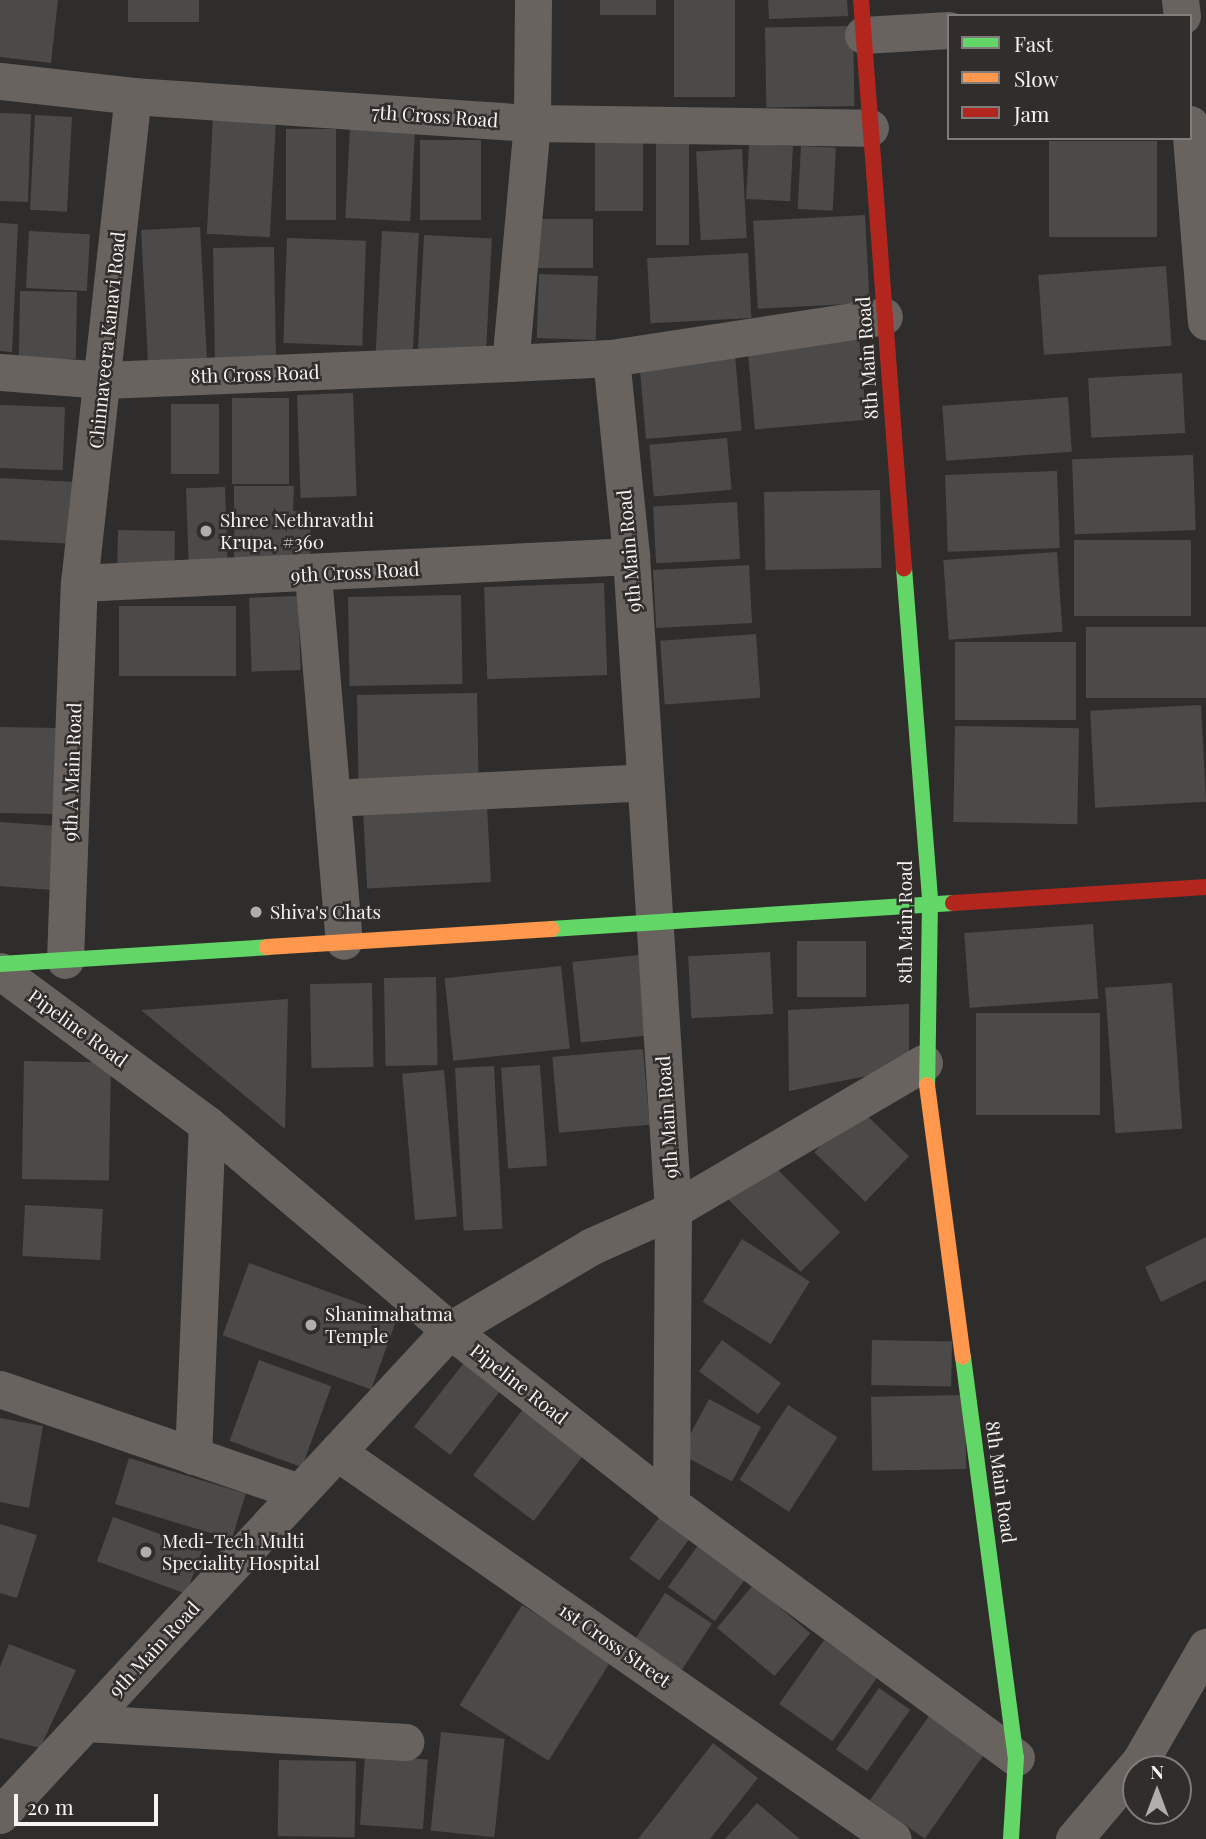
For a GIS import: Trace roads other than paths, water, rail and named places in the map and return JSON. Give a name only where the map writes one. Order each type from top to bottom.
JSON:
[{"type":"street","points":[[533,0],[532,123],[510,363],[611,358],[884,316]]},
{"type":"street","points":[[862,17],[947,30]]},
{"type":"street","name":"8th Main Road","points":[[862,17],[930,902],[924,1063],[1016,1757],[1012,1839]]},
{"type":"street","name":"7th Cross Road","points":[[0,82],[133,96],[532,123],[870,128]]},
{"type":"street","name":"Chinnaveera Kanavi Road","points":[[79,583],[104,380],[133,96]]},
{"type":"street","points":[[1192,140],[1203,250],[1206,321]]},
{"type":"street","name":"9th Main Road","points":[[611,358],[631,556],[673,1210],[671,1504]]},
{"type":"street","name":"8th Cross Road","points":[[0,372],[104,380],[510,363]]},
{"type":"street","name":"9th Cross Road","points":[[79,583],[313,575],[631,556]]},
{"type":"street","points":[[313,575],[344,940]]},
{"type":"street","name":"9th A Main Road","points":[[65,960],[79,583]]},
{"type":"street","points":[[332,798],[645,782]]},
{"type":"street","points":[[0,964],[930,902],[1206,887]]},
{"type":"street","name":"Pipeline Road","points":[[0,971],[207,1124],[450,1330],[671,1504],[1016,1757]]},
{"type":"street","name":"9th Main Road","points":[[0,1815],[450,1330],[592,1246],[673,1210],[924,1063]]},
{"type":"street","points":[[192,1456],[207,1124]]},
{"type":"street","points":[[0,1389],[299,1492]]},
{"type":"street","name":"1st Cross Street","points":[[337,1452],[893,1839]]},
{"type":"street","points":[[1074,1839],[1140,1761],[1206,1647]]},
{"type":"street","points":[[86,1723],[405,1742]]},
{"type":"place","name":"Shree Nethravathi Krupa, #360","points":[[206,531]]},
{"type":"place","name":"Shiva's Chats","points":[[256,912]]},
{"type":"place","name":"Shanimahatma Temple","points":[[311,1325]]},
{"type":"place","name":"Medi-Tech Multi Speciality Hospital","points":[[146,1552]]}]
